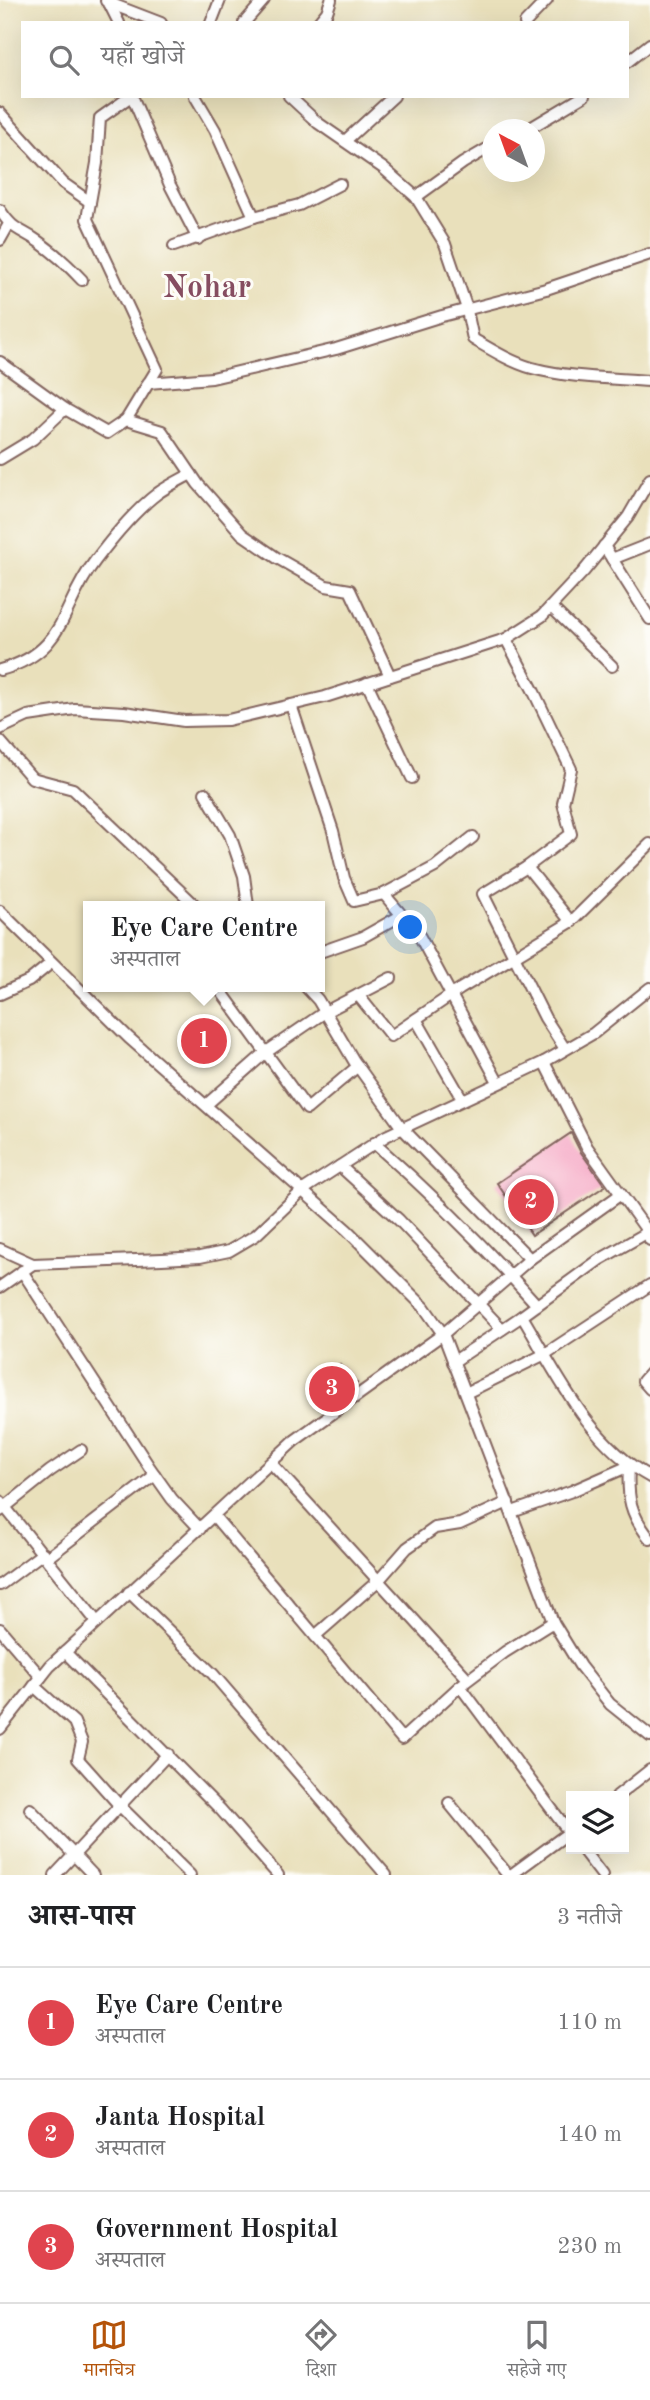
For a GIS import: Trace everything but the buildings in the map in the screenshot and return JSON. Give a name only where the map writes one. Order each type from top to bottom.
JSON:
[{"type":"street","points":[[214,21],[220,0]]},
{"type":"street","points":[[246,21],[264,0]]},
{"type":"street","points":[[320,21],[327,12],[331,0]]},
{"type":"street","points":[[528,21],[547,0]]},
{"type":"street","points":[[108,1],[117,21]]},
{"type":"street","points":[[108,1],[156,21]]},
{"type":"street","points":[[629,60],[650,44]]},
{"type":"street","points":[[0,362],[65,409],[107,433],[126,420],[157,369],[87,219],[97,163],[100,118],[129,98]]},
{"type":"street","points":[[133,98],[170,185],[198,239]]},
{"type":"street","points":[[196,98],[215,130],[254,218]]},
{"type":"street","points":[[291,98],[318,123],[383,168],[416,198],[444,244],[474,339],[496,353],[531,368],[650,381]]},
{"type":"street","points":[[345,141],[392,98]]},
{"type":"street","points":[[545,119],[581,98]]},
{"type":"street","points":[[0,113],[63,183],[90,202]]},
{"type":"street","points":[[416,198],[482,152]]},
{"type":"street","points":[[174,246],[299,205],[340,184]]},
{"type":"street","points":[[0,210],[9,224],[64,260],[82,280]]},
{"type":"street","points":[[0,240],[9,224]]},
{"type":"street","points":[[148,383],[212,378],[336,349],[546,289],[650,254]]},
{"type":"street","points":[[0,459],[33,439],[65,409]]},
{"type":"street","points":[[126,420],[162,431],[191,474],[242,534],[326,586],[350,590],[390,676]]},
{"type":"street","points":[[0,670],[21,665],[50,643],[75,594],[109,544],[157,494],[191,474]]},
{"type":"street","points":[[0,729],[28,716],[75,709],[124,712],[184,721],[228,720],[367,683],[506,639],[542,617],[551,607],[628,517],[650,479]]},
{"type":"street","points":[[612,559],[650,544]]},
{"type":"street","points":[[604,546],[650,620]]},
{"type":"street","points":[[551,607],[612,666]]},
{"type":"street","points":[[506,639],[570,769],[563,803],[571,834],[527,867],[483,894],[545,1018],[565,1049]]},
{"type":"street","points":[[367,683],[412,778]]},
{"type":"street","points":[[291,705],[333,831],[344,878],[354,901],[384,894],[435,867],[473,836]]},
{"type":"street","points":[[0,741],[32,778],[73,789],[191,901]]},
{"type":"street","points":[[205,793],[230,835],[244,876],[247,901]]},
{"type":"street","points":[[358,995],[391,1036],[451,995],[571,922],[650,844]]},
{"type":"street","points":[[527,867],[571,922]]},
{"type":"street","points":[[384,894],[420,937],[498,1082]]},
{"type":"street","points":[[0,911],[129,1038],[347,1230],[425,1307],[443,1334],[553,1622],[580,1665],[610,1704],[650,1737]]},
{"type":"street","points":[[325,950],[363,937],[402,915]]},
{"type":"street","points":[[0,994],[29,981],[51,964]]},
{"type":"street","points":[[206,1105],[265,1053],[325,1012],[391,978]]},
{"type":"street","points":[[0,1249],[33,1264],[200,1257],[229,1251],[256,1235],[303,1191],[374,1143],[544,1062],[594,1033],[650,988]]},
{"type":"street","points":[[222,992],[307,1109],[358,1066]]},
{"type":"street","points":[[310,992],[402,1128],[530,1259]]},
{"type":"street","points":[[416,1019],[462,1100]]},
{"type":"street","points":[[453,1362],[599,1260],[649,1235],[587,1147],[544,1062]]},
{"type":"street","points":[[374,1143],[421,1184],[537,1305]]},
{"type":"street","points":[[340,1166],[398,1220],[502,1329]]},
{"type":"street","points":[[0,1728],[65,1651],[294,1441],[443,1334],[530,1259],[621,1194]]},
{"type":"street","points":[[0,1287],[33,1264]]},
{"type":"street","points":[[22,1271],[155,1475],[172,1499],[200,1529]]},
{"type":"street","points":[[466,1393],[545,1354],[650,1285]]},
{"type":"street","points":[[522,1316],[602,1442],[629,1466],[650,1477]]},
{"type":"street","points":[[650,1373],[643,1381],[650,1389]]},
{"type":"street","points":[[81,1450],[2,1506],[45,1555],[97,1622]]},
{"type":"street","points":[[271,1463],[379,1580],[464,1683],[566,1827]]},
{"type":"street","points":[[315,1636],[379,1580],[407,1548],[435,1528],[460,1524],[510,1507],[572,1491],[629,1466]]},
{"type":"street","points":[[629,1466],[628,1488],[636,1521],[650,1539]]},
{"type":"street","points":[[0,1586],[155,1475]]},
{"type":"street","points":[[214,1517],[402,1739],[464,1683],[505,1652],[553,1622]]},
{"type":"street","points":[[129,1592],[213,1674],[386,1875]]},
{"type":"street","points":[[0,1629],[37,1682],[74,1722],[82,1742],[78,1759],[120,1806],[190,1875]]},
{"type":"street","points":[[65,1651],[168,1754],[278,1875]]},
{"type":"street","points":[[55,1875],[168,1754]]},
{"type":"street","points":[[623,1791],[650,1770]]},
{"type":"street","points":[[449,1804],[510,1875],[566,1836]]},
{"type":"street","points":[[30,1809],[93,1875]]},
{"type":"street","points":[[586,1854],[602,1875]]},
{"type":"place","name":"Eye Care Centre","points":[[204,1041]]},
{"type":"place","name":"Janta Hospital","points":[[531,1202]]},
{"type":"place","name":"Government Hospital","points":[[332,1389]]},
{"type":"district","name":"Nohar","points":[[207,286]]}]
